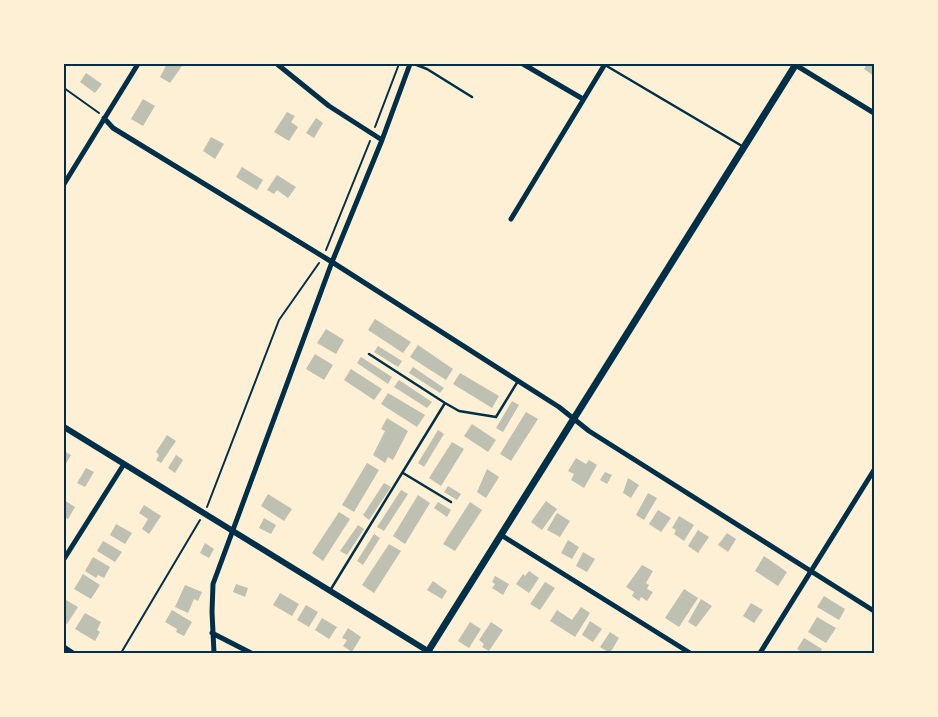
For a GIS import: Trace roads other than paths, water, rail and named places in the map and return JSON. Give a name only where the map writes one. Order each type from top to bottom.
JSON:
[{"type":"main road","points":[[429,653],[795,64]]},
{"type":"street","points":[[64,184],[138,64]]},
{"type":"street","points":[[277,64],[329,106],[382,140]]},
{"type":"street","points":[[214,653],[212,633],[214,584],[332,262],[382,140],[410,64]]},
{"type":"street","points":[[523,64],[583,99]]},
{"type":"street","points":[[511,219],[604,64]]},
{"type":"street","points":[[795,64],[874,113]]},
{"type":"street","points":[[104,118],[113,128],[332,262],[518,381],[589,431],[874,611]]},
{"type":"street","points":[[64,427],[429,653]]},
{"type":"street","points":[[64,559],[124,464]]},
{"type":"street","points":[[760,653],[874,470]]},
{"type":"street","points":[[501,535],[690,653]]},
{"type":"street","points":[[212,633],[251,653]]},
{"type":"street","points":[[64,647],[73,653]]},
{"type":"lane","points":[[414,64],[427,69],[472,97]]},
{"type":"lane","points":[[604,64],[744,147]]},
{"type":"lane","points":[[369,354],[459,412],[496,417],[518,381]]},
{"type":"lane","points":[[330,590],[445,403]]},
{"type":"lane","points":[[403,472],[451,502]]}]
